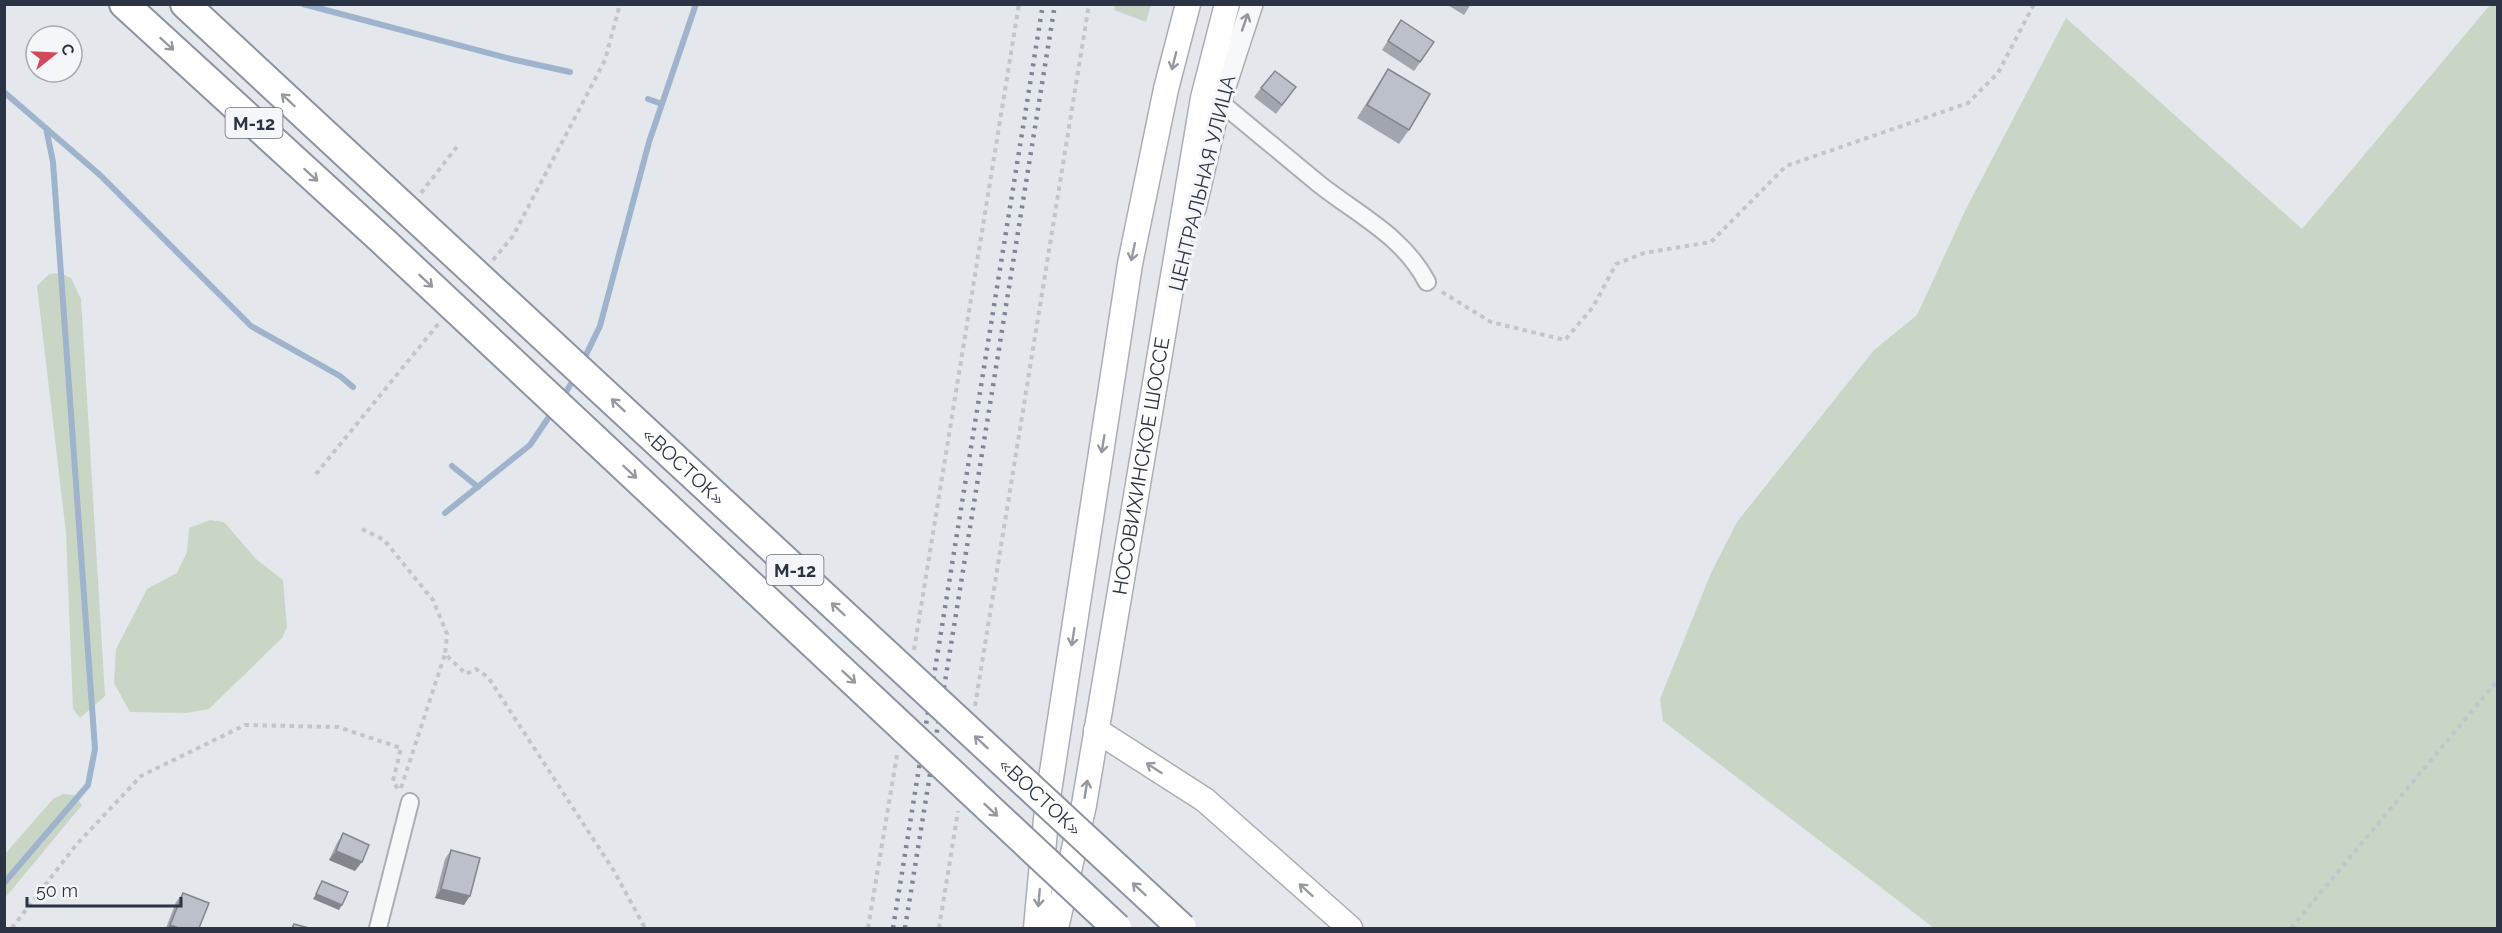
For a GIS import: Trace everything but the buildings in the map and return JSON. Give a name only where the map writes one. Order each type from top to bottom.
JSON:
[{"type":"highway","name":"М-12","points":[[124,4],[383,241],[1117,928]]},
{"type":"highway","name":"«ВОСТОК»","points":[[185,4],[1182,928]]},
{"type":"main road","name":"НОСОВИХИНСКОЕ ШОССЕ","points":[[1036,928],[1048,798],[1130,264],[1166,89],[1188,4]]},
{"type":"main road","name":"НОСОВИХИНСКОЕ ШОССЕ","points":[[1056,928],[1084,805],[1203,98],[1227,4]]},
{"type":"main road","points":[[1096,730],[1205,800],[1350,928]]},
{"type":"street","name":"ЦЕНТРАЛЬНАЯ УЛИЦА","points":[[1158,364],[1220,102],[1252,4]]},
{"type":"street","points":[[1220,102],[1321,185],[1397,241],[1412,258],[1426,282]]},
{"type":"street","points":[[378,928],[405,797]]},
{"type":"path","points":[[913,661],[1019,4]]},
{"type":"path","points":[[973,718],[1089,4]]},
{"type":"path","points":[[1426,282],[1491,322],[1565,340],[1593,307],[1616,264],[1644,253],[1712,242],[1786,166],[1968,103],[1998,73],[2034,4]]},
{"type":"path","points":[[408,211],[459,144]]},
{"type":"path","points":[[362,529],[384,540],[433,600],[447,634],[445,654],[405,797]]},
{"type":"path","points":[[445,654],[466,674],[476,669],[488,677],[614,871],[645,928]]},
{"type":"path","points":[[2291,928],[2498,680]]},
{"type":"path","points":[[12,928],[76,845],[141,776],[245,724],[338,727],[401,748],[393,781],[405,797]]},
{"type":"path","points":[[868,928],[897,754]]},
{"type":"path","points":[[939,928],[960,800]]},
{"type":"green space","points":[[1115,4],[1151,5],[1146,22],[1114,10]]},
{"type":"green space","points":[[2490,5],[2498,5],[2497,928],[1934,928],[1663,721],[1660,699],[1711,573],[1737,522],[1874,350],[1917,315],[1966,209],[2066,18],[2302,229]]},
{"type":"green space","points":[[60,273],[71,278],[81,299],[105,696],[80,718],[73,709],[66,533],[37,286],[49,274]]},
{"type":"green space","points":[[210,520],[224,522],[256,559],[283,580],[287,627],[282,638],[209,709],[186,713],[130,712],[114,683],[116,649],[147,589],[177,573],[187,552],[189,528]]},
{"type":"green space","points":[[63,794],[74,795],[82,805],[5,898],[5,854],[53,799]]},
{"type":"waterway","points":[[303,4],[511,59],[570,72]]},
{"type":"waterway","points":[[583,361],[600,326],[649,142],[696,4]]},
{"type":"waterway","points":[[4,92],[100,175],[251,326],[340,376],[353,387]]},
{"type":"waterway","points":[[648,99],[662,104]]},
{"type":"waterway","points":[[4,883],[88,785],[95,749],[53,162],[46,128]]},
{"type":"waterway","points":[[562,398],[576,376]]},
{"type":"waterway","points":[[445,513],[530,445],[553,411]]},
{"type":"waterway","points":[[452,466],[478,487]]},
{"type":"railway","points":[[893,928],[1043,4]]},
{"type":"railway","points":[[905,928],[1055,4]]}]
